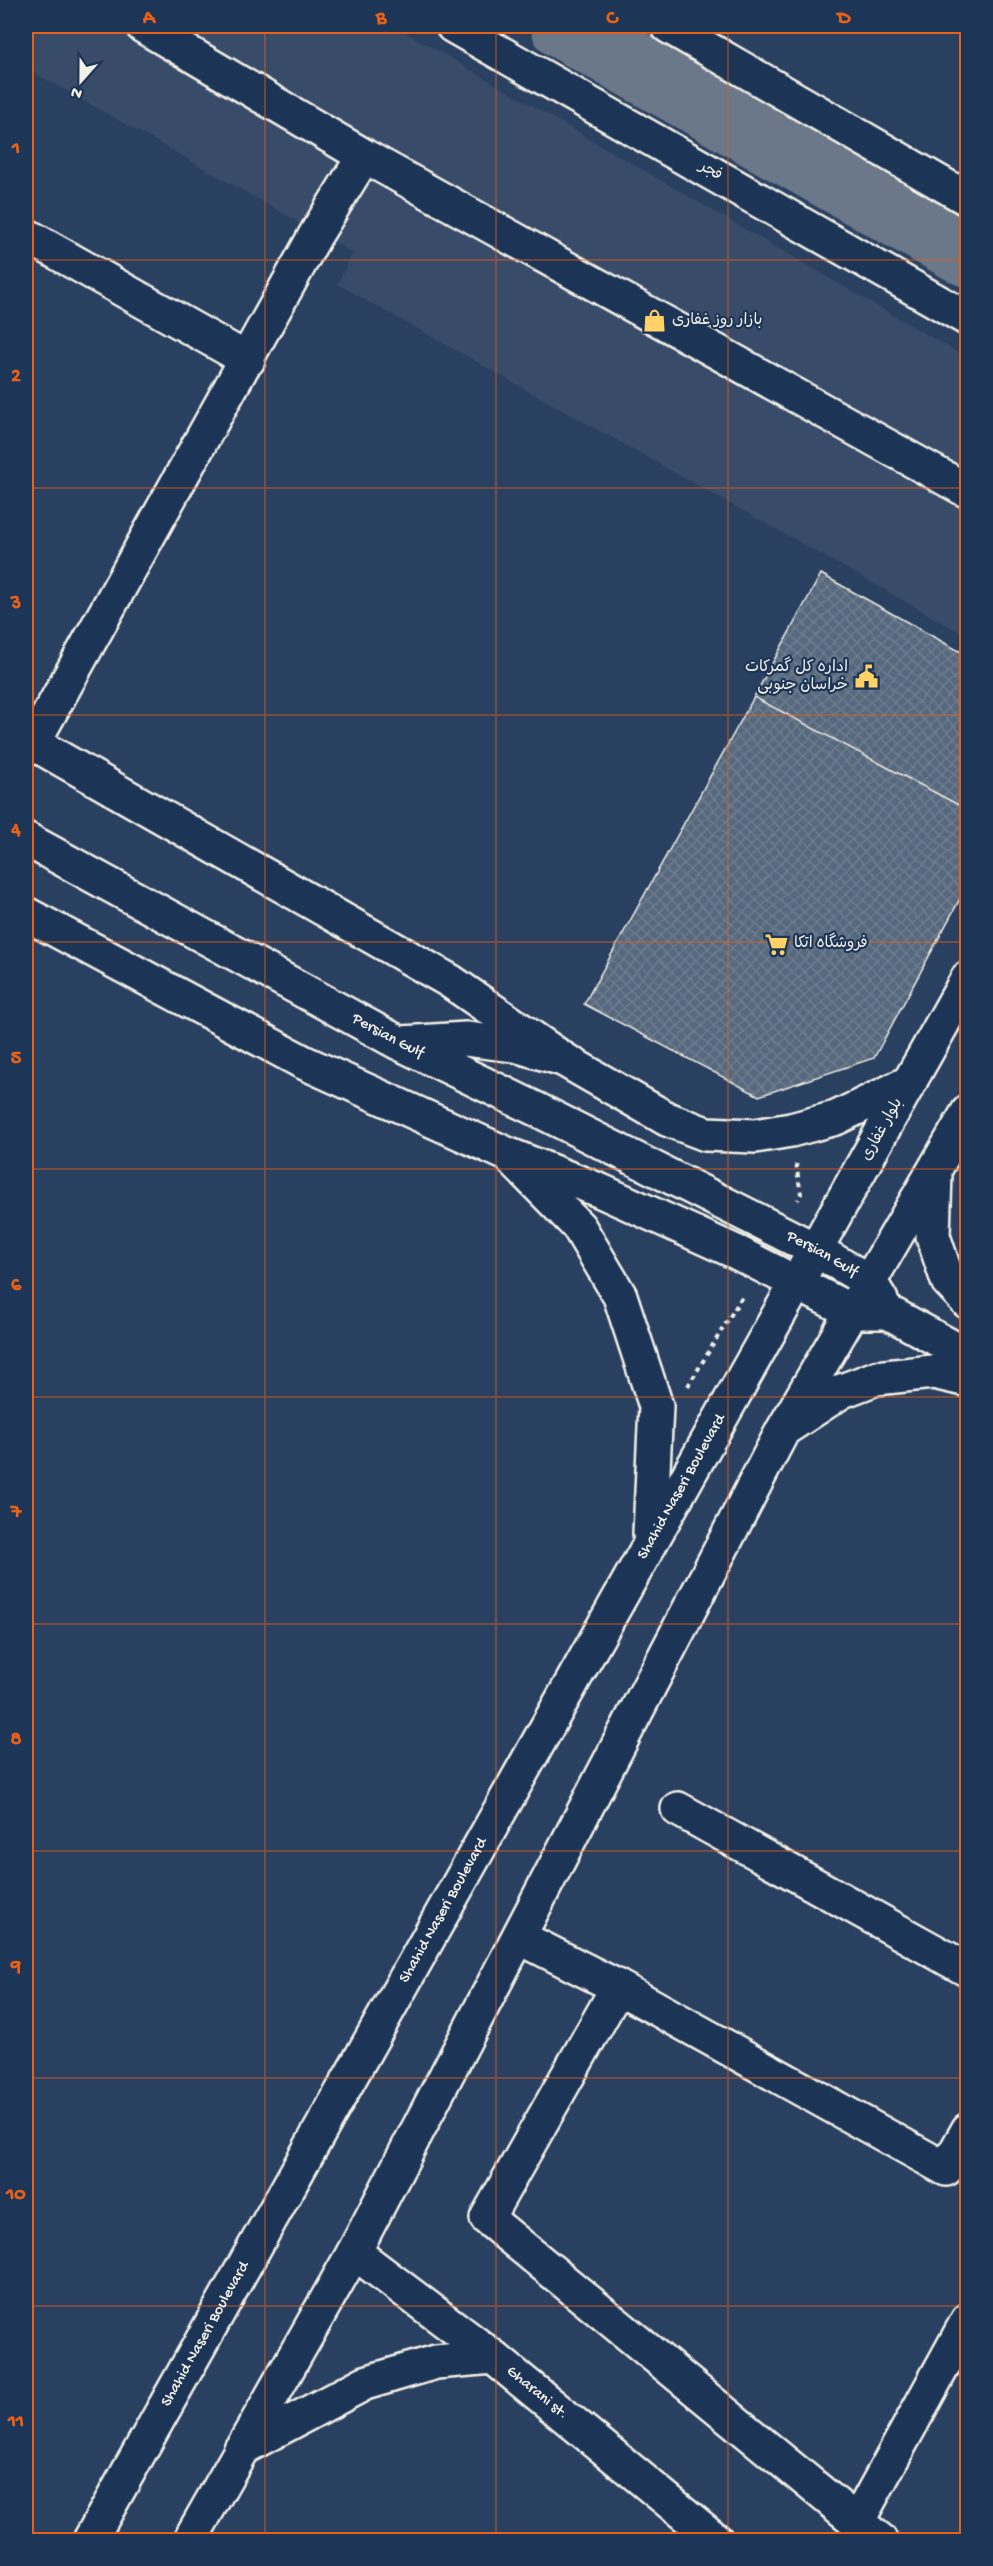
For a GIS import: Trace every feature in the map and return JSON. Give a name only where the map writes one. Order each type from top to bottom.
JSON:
[{"type":"main road","points":[[143,26],[364,156],[968,491]]},
{"type":"main road","name":"فجر","points":[[453,26],[968,319]]},
{"type":"main road","points":[[668,26],[968,199]]},
{"type":"main road","points":[[364,156],[316,234],[248,360],[29,741],[450,981],[563,1059],[667,1119],[706,1134],[755,1136],[791,1130],[837,1118],[910,1082]]},
{"type":"main road","points":[[26,235],[248,360]]},
{"type":"main road","name":"Persian Gulf","points":[[26,839],[399,1043],[816,1250],[870,1282],[888,1312]]},
{"type":"main road","points":[[26,914],[303,1062],[507,1154],[601,1191],[798,1283],[853,1312],[888,1312],[968,1356]]},
{"type":"main road","name":"بلوار غفاری","points":[[798,1283],[968,978]]},
{"type":"main road","points":[[399,1043],[466,1039],[515,1045],[563,1059]]},
{"type":"main road","points":[[190,2541],[354,2252],[783,1431],[968,1112]]},
{"type":"main road","points":[[507,1154],[579,1227],[621,1296],[656,1406],[650,1539]]},
{"type":"main road","points":[[935,1170],[933,1236],[948,1281],[968,1302]]},
{"type":"main road","name":"Shahid Naseri Boulevard","points":[[90,2541],[650,1539],[798,1283]]},
{"type":"main road","points":[[783,1431],[842,1390],[876,1378],[933,1372],[968,1380]]},
{"type":"main road","points":[[678,1809],[968,1970]]},
{"type":"main road","points":[[519,1937],[618,1987],[946,2169],[968,2130]]},
{"type":"main road","points":[[618,1987],[487,2218],[869,2531],[968,2320]]},
{"type":"main road","name":"Gharani st.","points":[[354,2252],[494,2357],[716,2541]]},
{"type":"main road","points":[[241,2449],[365,2383],[436,2362],[494,2357]]},
{"type":"shaded area","name":"بازار روز غفاری","points":[[26,26],[395,26],[967,358],[967,636],[337,284],[353,253],[26,68]]},
{"type":"building","name":"اداره کل گمرکات خراسان جنوبی","points":[[821,574],[968,656],[968,810],[754,697]]},
{"type":"building","name":"فروشگاه اتکا","points":[[754,697],[968,810],[968,884],[874,1058],[759,1096],[584,1004]]},
{"type":"waterway","points":[[565,26],[968,253]]},
{"type":"place","name":"بازار روز غفاری","points":[[654,321]]},
{"type":"place","name":"اداره کل گمرکات خراسان جنوبی","points":[[866,677]]},
{"type":"place","name":"فروشگاه اتکا","points":[[776,944]]}]
